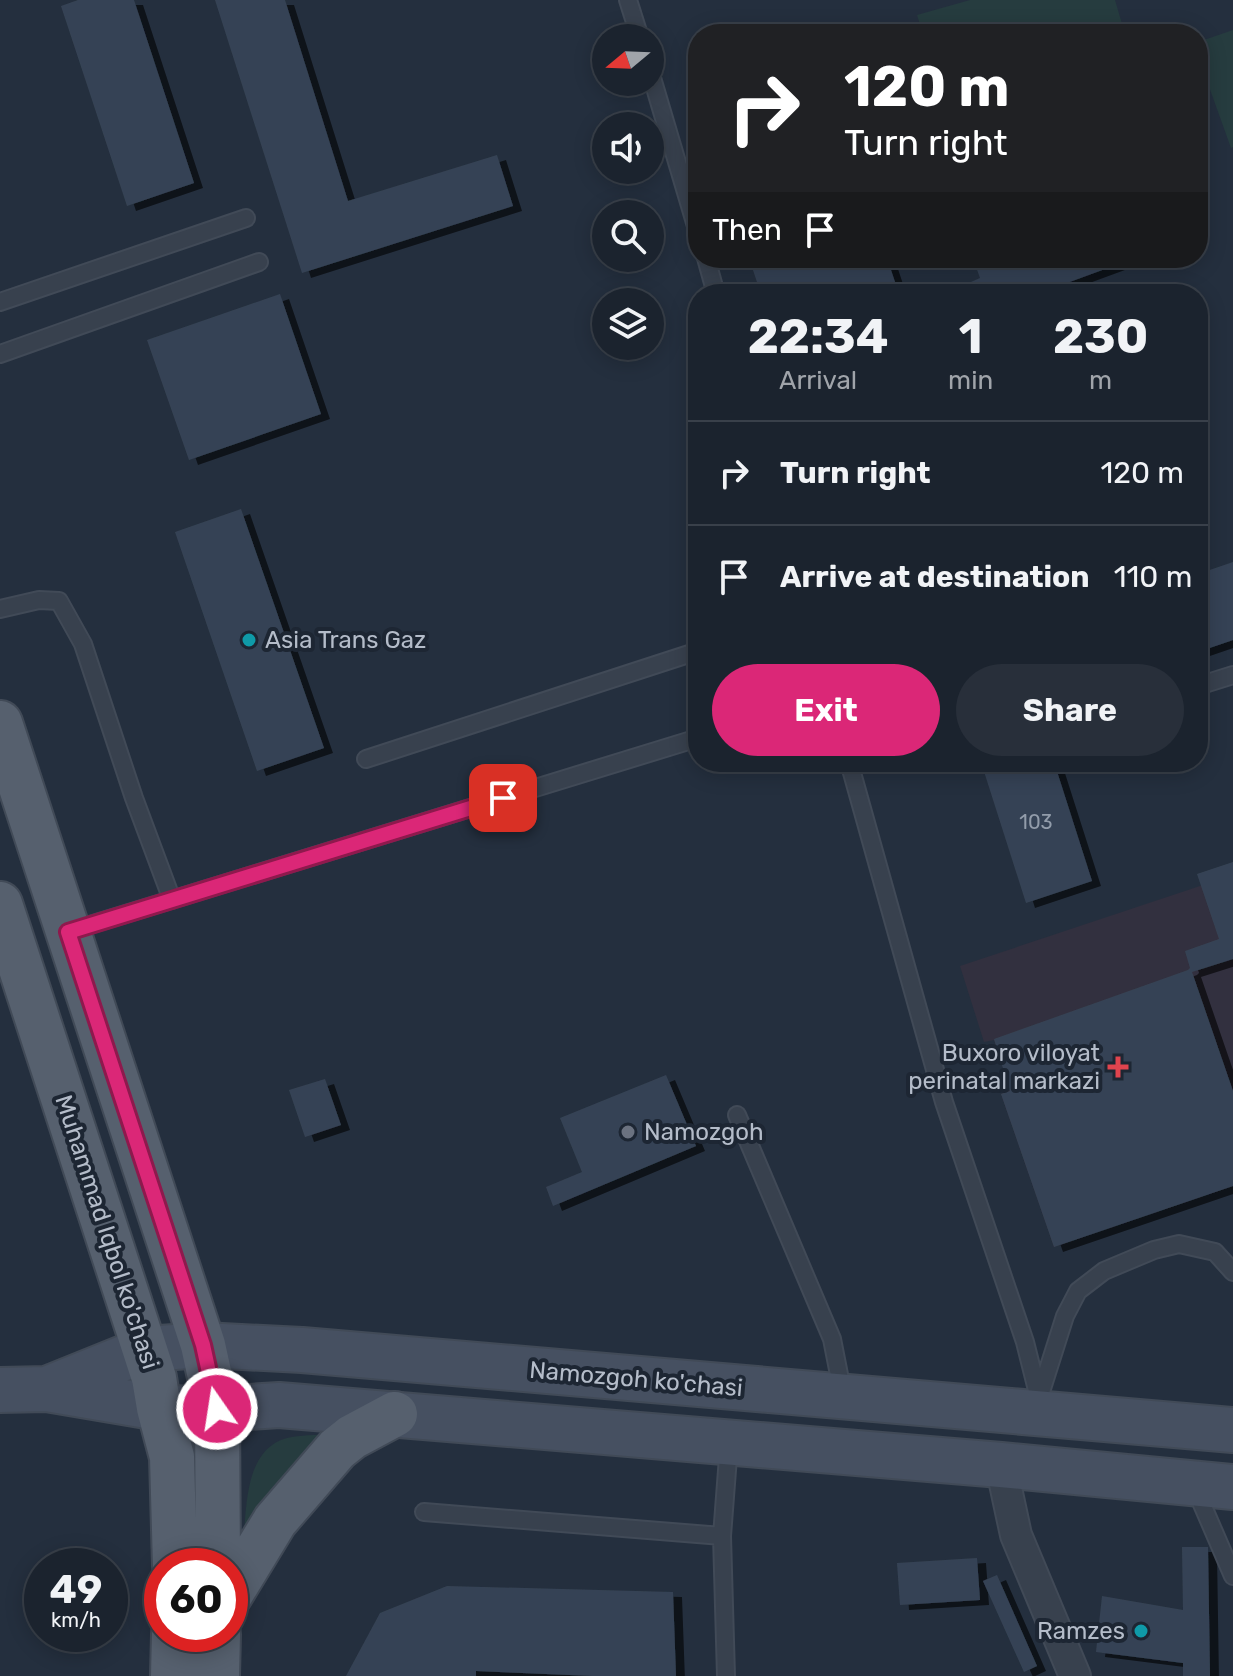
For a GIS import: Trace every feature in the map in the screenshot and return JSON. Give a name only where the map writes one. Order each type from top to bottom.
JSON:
[{"type":"main road","points":[[0,723],[203,1345],[217,1409],[218,1548]]},
{"type":"main road","name":"Muhammad Iqbol ko'chasi","points":[[0,904],[154,1378],[172,1457],[175,1548]]},
{"type":"main road","name":"Namozgoh ko'chasi","points":[[47,1389],[146,1349],[203,1345],[302,1350],[843,1396],[1038,1406],[1233,1430]]},
{"type":"main road","name":"Namozgoh ko'chasi","points":[[0,1390],[47,1389],[159,1408],[217,1409],[279,1405],[395,1414],[1213,1485]]},
{"type":"main road","points":[[248,1565],[275,1521],[330,1456],[352,1437],[395,1414]]},
{"type":"main road","points":[[173,1676],[174,1652]]},
{"type":"main road","points":[[217,1676],[218,1652]]},
{"type":"street","points":[[1001,1465],[1016,1535],[1075,1676]]},
{"type":"lane","points":[[628,0],[636,24]]},
{"type":"lane","points":[[657,96],[688,199]]},
{"type":"lane","points":[[0,302],[246,218]]},
{"type":"lane","points":[[0,354],[259,262]]},
{"type":"lane","points":[[0,609],[39,600],[59,601],[83,644],[172,900]]},
{"type":"lane","points":[[366,759],[688,654]]},
{"type":"lane","points":[[1208,683],[1233,675]]},
{"type":"lane","points":[[68,932],[688,741]]},
{"type":"lane","points":[[852,772],[944,1102],[1025,1342],[1038,1406]]},
{"type":"lane","points":[[737,1115],[832,1339],[843,1396]]},
{"type":"lane","points":[[1038,1406],[1065,1316],[1078,1291],[1104,1271],[1154,1250],[1179,1244],[1215,1252],[1233,1272]]},
{"type":"lane","points":[[726,1676],[722,1536],[729,1442]]},
{"type":"lane","points":[[1213,1485],[1233,1576]]},
{"type":"lane","points":[[424,1512],[722,1536]]},
{"type":"shaded area","name":"Buxoro viloyat perinatal markazi","points":[[1233,862],[1233,1186],[1054,1247],[1001,1094],[1010,1090],[994,1040],[984,1042],[960,966],[1200,886]]},
{"type":"green space","points":[[970,0],[1115,0],[1122,24],[920,24],[917,15]]},
{"type":"green space","points":[[1233,30],[1231,148],[1208,84],[1208,39]]},
{"type":"green space","points":[[330,1434],[243,1546],[250,1483],[262,1455],[287,1438]]},
{"type":"building","points":[[78,0],[134,0],[194,183],[127,206],[61,6]]},
{"type":"building","points":[[215,0],[285,0],[348,201],[497,155],[513,206],[302,273]]},
{"type":"building","points":[[752,268],[890,268],[896,284],[758,284]]},
{"type":"building","points":[[976,268],[1108,268],[1064,284],[972,284],[980,278]]},
{"type":"building","points":[[280,294],[321,414],[189,460],[147,340]]},
{"type":"building","name":"Asia Trans Gaz","points":[[241,509],[324,748],[257,771],[175,532]]},
{"type":"building","points":[[1233,562],[1233,640],[1208,649],[1208,571]]},
{"type":"building","points":[[984,772],[1057,772],[1092,881],[1026,903]]},
{"type":"building","name":"Buxoro viloyat perinatal markazi","points":[[1233,862],[1233,959],[1192,972],[1233,1091],[1233,1186],[1054,1247],[1001,1094],[1010,1091],[994,1039],[1188,970],[1185,951],[1219,939],[1197,874]]},
{"type":"building","name":"Namozgoh","points":[[666,1075],[696,1146],[553,1206],[546,1187],[582,1172],[560,1118]]},
{"type":"building","points":[[325,1079],[341,1125],[305,1137],[289,1090]]},
{"type":"building","points":[[1182,1547],[1208,1547],[1210,1676],[1183,1676],[1183,1663],[1096,1652],[1102,1596],[1183,1610]]},
{"type":"building","points":[[977,1558],[980,1600],[900,1605],[897,1563]]},
{"type":"building","points":[[997,1575],[1037,1666],[1024,1672],[983,1581]]},
{"type":"building","points":[[447,1586],[673,1592],[676,1676],[476,1671],[476,1676],[346,1676],[380,1613]]},
{"type":"place","name":"Asia Trans Gaz","points":[[249,640]]},
{"type":"place","name":"Buxoro viloyat perinatal markazi","points":[[1118,1067]]},
{"type":"place","name":"Namozgoh","points":[[628,1132]]},
{"type":"place","name":"Ramzes","points":[[1141,1631]]},
{"type":"route","points":[[217,1409],[203,1345],[68,932],[503,798]]}]
